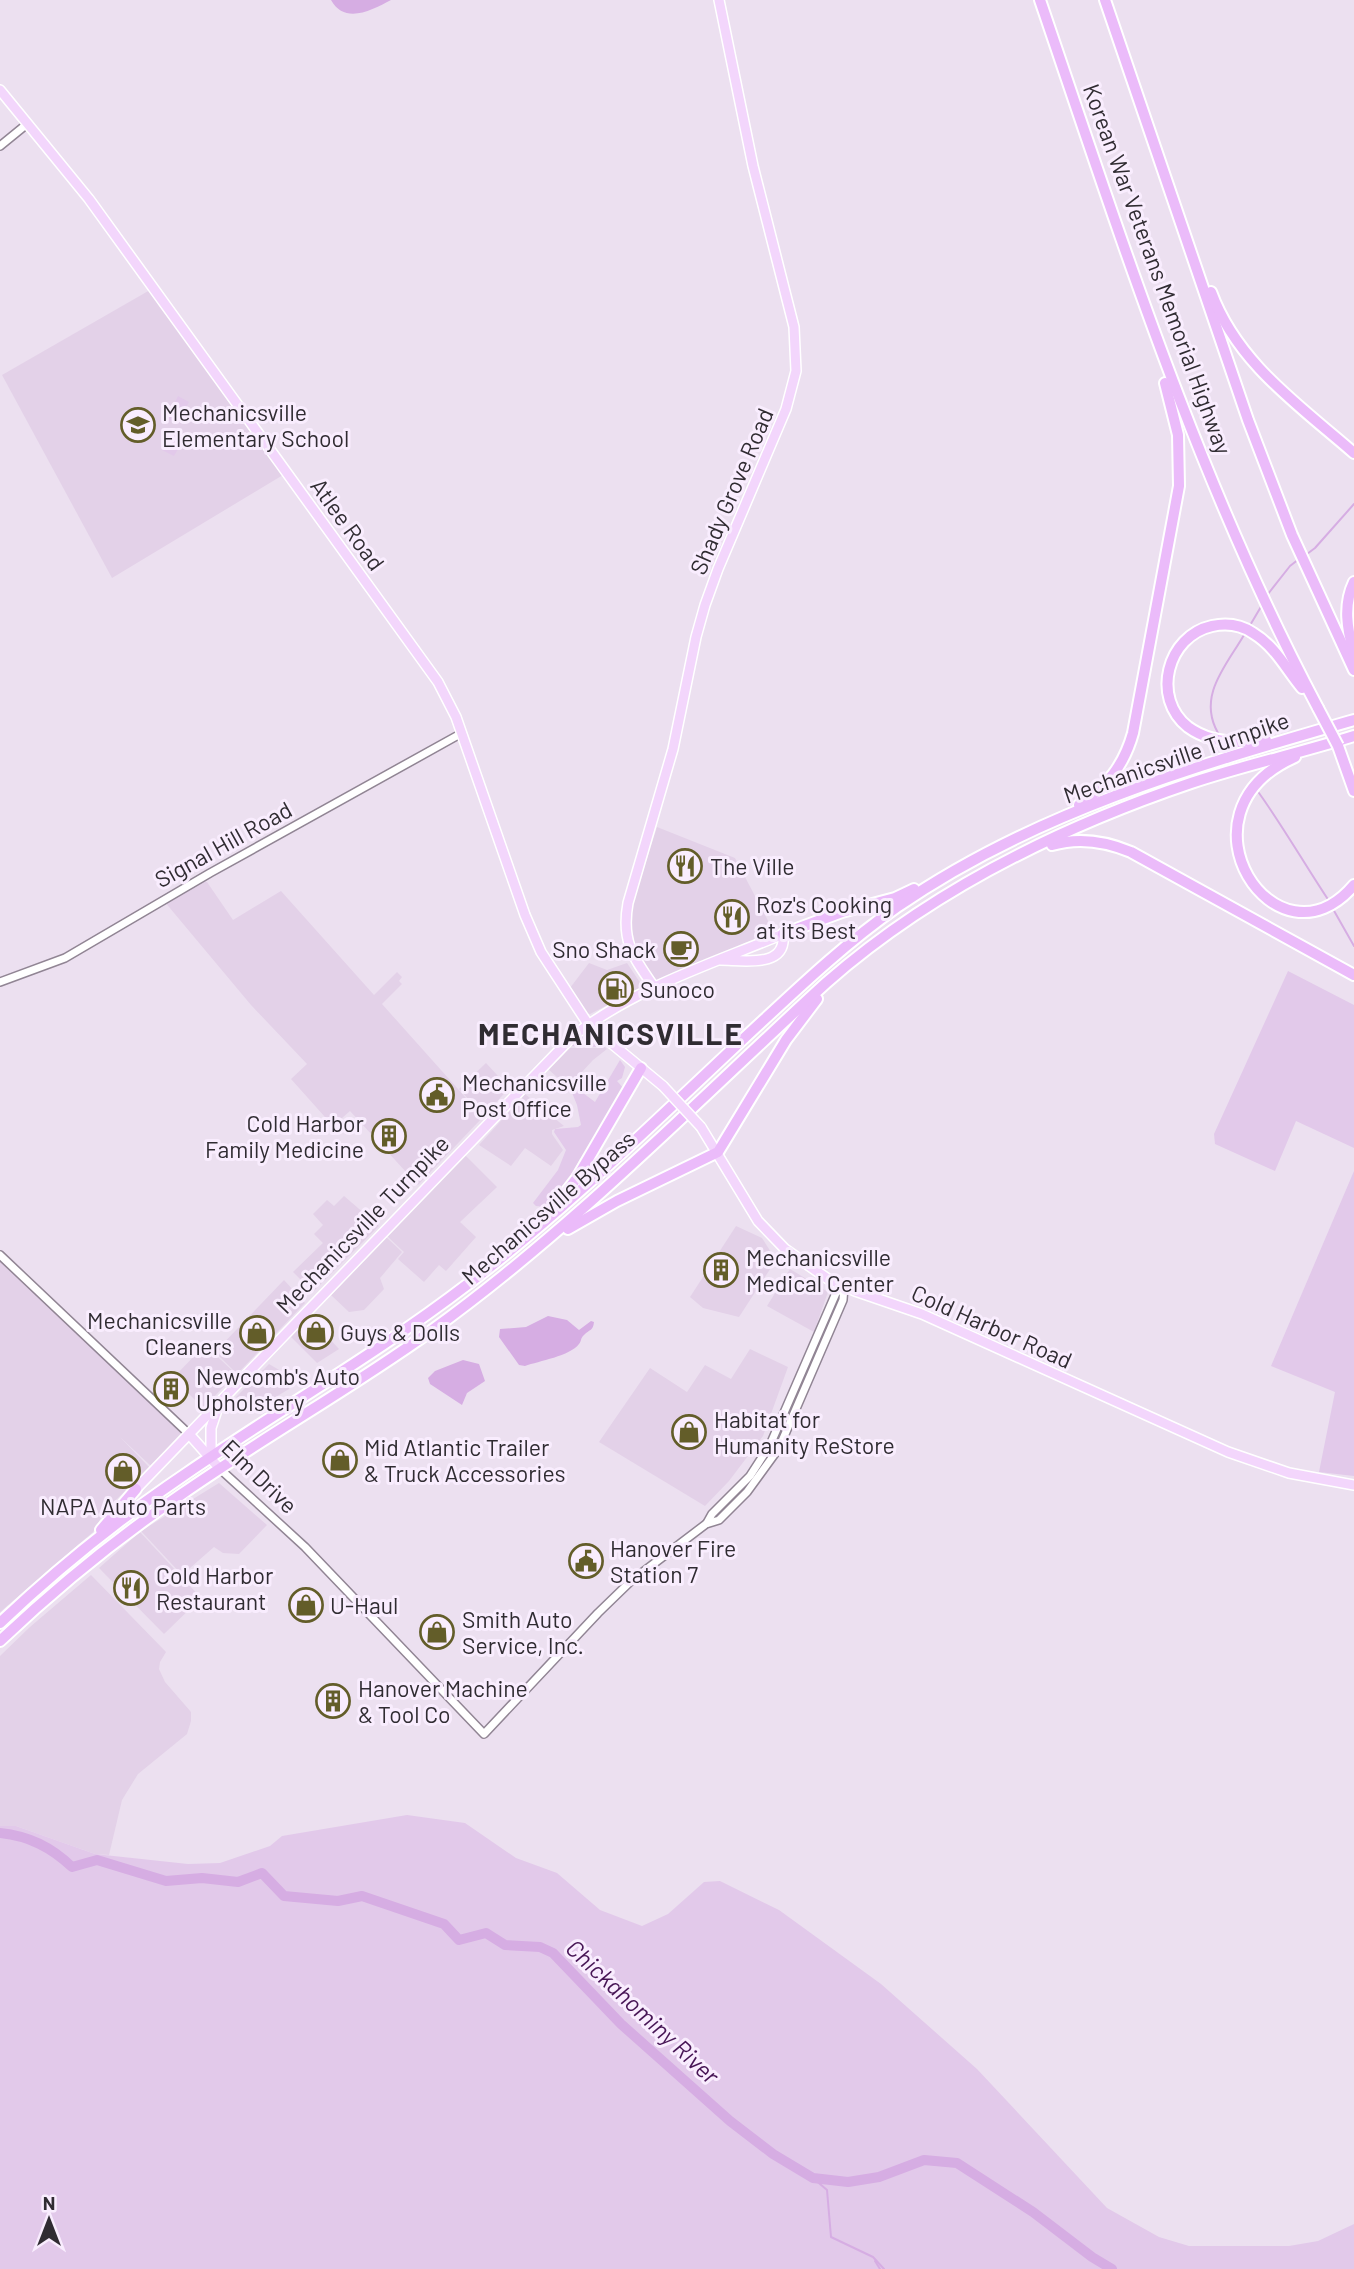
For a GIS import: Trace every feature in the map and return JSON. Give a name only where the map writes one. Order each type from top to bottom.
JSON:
[{"type":"highway","name":"Korean War Veterans Memorial Highway","points":[[1041,0],[1147,316],[1209,475],[1273,617],[1318,707],[1346,740],[1354,790]]},
{"type":"highway","name":"Korean War Veterans Memorial Highway","points":[[1105,0],[1248,420],[1309,574],[1354,670]]},
{"type":"highway","points":[[1181,226],[1223,320],[1243,351],[1269,380],[1354,453]]},
{"type":"highway","points":[[1000,847],[1095,794],[1119,767],[1133,733],[1177,503],[1180,474],[1180,448],[1175,416],[1147,316]]},
{"type":"highway","points":[[1354,582],[1348,599],[1347,614],[1354,653]]},
{"type":"highway","points":[[1318,707],[1281,658],[1247,629],[1224,625],[1206,628],[1193,634],[1180,646],[1171,660],[1167,676],[1169,699],[1177,715],[1187,726],[1210,737],[1241,742],[1263,741],[1340,724]]},
{"type":"highway","name":"Mechanicsville Turnpike","points":[[976,859],[1071,814],[1150,782],[1237,753],[1354,720]]},
{"type":"highway","points":[[1346,740],[1293,758],[1271,770],[1254,787],[1240,816],[1238,849],[1250,882],[1274,904],[1303,911],[1330,905],[1354,885]]},
{"type":"highway","name":"Mechanicsville Turnpike","points":[[1010,859],[1099,818],[1178,788],[1346,740]]},
{"type":"highway","points":[[944,895],[1055,844],[1080,840],[1103,843],[1131,852],[1351,974]]},
{"type":"highway","points":[[783,934],[842,912],[895,898],[976,859]]},
{"type":"highway","name":"Mechanicsville Bypass","points":[[80,1552],[211,1456],[396,1337],[503,1256],[582,1189],[845,946],[917,894],[976,859]]},
{"type":"highway","name":"Mechanicsville Bypass","points":[[0,1641],[90,1561],[164,1506],[386,1363],[500,1278],[573,1217],[826,983],[882,937],[944,895],[1010,859]]},
{"type":"highway","points":[[500,1278],[594,1213],[718,1152],[786,1040],[813,1003],[882,937]]},
{"type":"highway","points":[[503,1256],[556,1205],[572,1185],[641,1068]]},
{"type":"highway","points":[[0,1623],[80,1552],[136,1489]]},
{"type":"main road","name":"Shady Grove Road","points":[[654,987],[628,946],[625,927],[628,903],[673,749],[700,622],[718,569],[786,409],[797,361],[790,306],[755,175],[719,0]]},
{"type":"main road","name":"Atlee Road","points":[[0,90],[89,199],[429,669],[450,703],[462,733],[537,944],[589,1024]]},
{"type":"main road","name":"Mechanicsville Turnpike","points":[[136,1489],[562,1045],[623,1002],[783,934]]},
{"type":"main road","points":[[720,960],[763,960],[779,954],[783,934]]},
{"type":"main road","points":[[763,960],[771,951],[768,940]]},
{"type":"main road","name":"Cold Harbor Road","points":[[589,1024],[663,1086],[701,1127],[745,1201],[770,1235],[813,1271],[844,1286],[933,1319],[1228,1452],[1289,1473],[1354,1485]]},
{"type":"main road","points":[[211,1456],[211,1428],[220,1402]]},
{"type":"main road","name":"Elm Drive","points":[[189,1434],[220,1469]]},
{"type":"street","points":[[0,146],[27,124]]},
{"type":"street","name":"Signal Hill Road","points":[[0,982],[65,958],[219,868],[462,733]]},
{"type":"street","name":"Elm Drive","points":[[0,1255],[189,1434]]},
{"type":"street","name":"Elm Drive","points":[[220,1469],[305,1547],[484,1734],[607,1603],[644,1570],[706,1524],[719,1520],[759,1478],[779,1448],[843,1300],[844,1286]]},
{"type":"shaded area","points":[[331,0],[391,0],[367,11],[351,14],[337,8]]},
{"type":"shaded area","name":"Mechanicsville Elementary School","points":[[150,290],[283,475],[112,578],[2,375]]},
{"type":"shaded area","points":[[178,396],[189,402],[177,424],[167,418]]},
{"type":"shaded area","points":[[173,428],[186,435],[174,456],[162,450]]},
{"type":"shaded area","points":[[657,827],[735,858],[775,934],[658,983],[630,942],[630,912]]},
{"type":"shaded area","points":[[202,881],[207,882],[233,920],[281,891],[374,995],[397,972],[402,977],[399,981],[402,984],[382,1004],[483,1117],[418,1185],[350,1111],[333,1126],[291,1079],[307,1064],[251,1005],[164,901]]},
{"type":"shaded area","points":[[589,963],[607,970],[627,963],[643,987],[590,1014],[586,1013],[570,988]]},
{"type":"shaded area","points":[[1288,971],[1354,1005],[1354,1148],[1296,1121],[1275,1171],[1215,1144],[1214,1134]]},
{"type":"shaded area","points":[[585,1032],[591,1033],[601,1044],[596,1047],[570,1046]]},
{"type":"shaded area","points":[[602,1045],[607,1049],[568,1087],[547,1068],[567,1048],[598,1048]]},
{"type":"shaded area","points":[[620,1060],[625,1067],[622,1078],[617,1081],[624,1089],[588,1152],[580,1159],[568,1182],[546,1207],[536,1206],[533,1203],[558,1170],[566,1150],[554,1132],[555,1129],[581,1125],[571,1090],[575,1087],[595,1102]]},
{"type":"shaded area","points":[[486,1063],[509,1088],[484,1116],[459,1089]]},
{"type":"shaded area","points":[[525,1094],[564,1126],[552,1130],[563,1150],[551,1166],[525,1148],[511,1166],[479,1145]]},
{"type":"shaded area","points":[[465,1155],[497,1187],[460,1222],[476,1237],[446,1271],[439,1265],[424,1282],[398,1259],[404,1252],[387,1236]]},
{"type":"shaded area","points":[[1354,1171],[1354,1476],[1319,1472],[1335,1392],[1271,1366]]},
{"type":"shaded area","points":[[344,1196],[379,1226],[313,1292],[293,1272],[323,1243],[314,1234],[323,1225],[313,1214],[327,1200],[334,1206]]},
{"type":"shaded area","points":[[736,1226],[762,1238],[776,1260],[739,1317],[703,1308],[690,1297]]},
{"type":"shaded area","points":[[386,1237],[402,1252],[380,1278],[384,1289],[364,1310],[349,1312],[331,1295]]},
{"type":"shaded area","points":[[0,1261],[181,1433],[151,1466],[120,1437],[150,1468],[106,1509],[93,1532],[0,1612]]},
{"type":"shaded area","points":[[790,1269],[828,1292],[814,1332],[767,1306]]},
{"type":"shaded area","points":[[284,1280],[305,1303],[237,1374],[215,1352]]},
{"type":"shaded area","points":[[548,1316],[567,1320],[579,1330],[591,1321],[594,1325],[569,1352],[525,1366],[519,1365],[499,1337],[500,1329],[526,1327]]},
{"type":"shaded area","points":[[309,1317],[339,1349],[317,1363],[291,1337]]},
{"type":"shaded area","points":[[205,1345],[236,1374],[203,1408],[173,1378]]},
{"type":"shaded area","points":[[750,1349],[788,1367],[763,1436],[729,1481],[705,1506],[599,1442],[650,1368],[687,1392],[705,1365],[731,1379]]},
{"type":"shaded area","points":[[463,1360],[479,1364],[485,1381],[467,1393],[462,1405],[430,1384],[428,1378],[435,1371]]},
{"type":"shaded area","points":[[269,1364],[286,1374],[291,1381],[289,1389],[254,1410],[247,1409],[236,1397]]},
{"type":"shaded area","points":[[219,1483],[267,1525],[239,1554],[223,1553],[214,1547],[182,1575],[141,1531]]},
{"type":"shaded area","points":[[140,1532],[201,1598],[164,1634],[99,1568]]},
{"type":"shaded area","points":[[91,1575],[166,1652],[159,1669],[165,1682],[191,1712],[187,1734],[138,1774],[122,1800],[109,1855],[95,1854],[16,1826],[0,1826],[0,1656]]},
{"type":"shaded area","points":[[407,1815],[465,1823],[516,1858],[557,1873],[600,1910],[642,1926],[668,1914],[704,1882],[720,1881],[779,1910],[881,1984],[977,2069],[1107,2208],[1159,2237],[1189,2246],[1289,2246],[1318,2241],[1354,2224],[1354,2269],[0,2269],[0,1826],[16,1826],[95,1854],[188,1864],[220,1863],[270,1846],[282,1836]]},
{"type":"waterway","points":[[1307,554],[1354,504]]},
{"type":"waterway","points":[[1268,594],[1299,559]]},
{"type":"waterway","points":[[1249,627],[1262,605]]},
{"type":"waterway","points":[[1218,733],[1212,719],[1212,694],[1222,670],[1244,635]]},
{"type":"waterway","points":[[1259,793],[1329,901]]},
{"type":"waterway","points":[[1333,909],[1354,946]]},
{"type":"waterway","name":"Chickahominy River","points":[[0,1833],[39,1844],[72,1867],[97,1860],[166,1881],[202,1878],[238,1882],[262,1873],[284,1896],[338,1901],[362,1896],[444,1924],[459,1940],[486,1933],[505,1945],[540,1947],[553,1953],[621,2024],[730,2121],[773,2154],[813,2178],[848,2182],[879,2177],[924,2160],[957,2163],[1033,2212],[1112,2269]]},
{"type":"waterway","points":[[813,2178],[827,2190],[831,2237],[873,2257],[884,2269]]},
{"type":"waterway","points":[[875,2261],[880,2269]]},
{"type":"place","name":"Mechanicsville Elementary School","points":[[138,425]]},
{"type":"place","name":"The Ville","points":[[685,866]]},
{"type":"place","name":"Roz's Cooking at its Best","points":[[732,917]]},
{"type":"place","name":"Sno Shack","points":[[681,949]]},
{"type":"place","name":"Sunoco","points":[[616,989]]},
{"type":"place","name":"Mechanicsville Post Office","points":[[437,1095]]},
{"type":"place","name":"Cold Harbor Family Medicine","points":[[389,1136]]},
{"type":"place","name":"Mechanicsville Medical Center","points":[[721,1270]]},
{"type":"place","name":"Guys & Dolls","points":[[316,1332]]},
{"type":"place","name":"Mechanicsville Cleaners","points":[[257,1333]]},
{"type":"place","name":"Newcomb's Auto Upholstery","points":[[171,1389]]},
{"type":"place","name":"Habitat for Humanity ReStore","points":[[689,1432]]},
{"type":"place","name":"Mid Atlantic Trailer & Truck Accessories","points":[[340,1460]]},
{"type":"place","name":"NAPA Auto Parts","points":[[123,1471]]},
{"type":"place","name":"Hanover Fire Station 7","points":[[586,1561]]},
{"type":"place","name":"Cold Harbor Restaurant","points":[[131,1588]]},
{"type":"place","name":"U-Haul","points":[[306,1605]]},
{"type":"place","name":"Smith Auto Service, Inc.","points":[[437,1632]]},
{"type":"place","name":"Hanover Machine & Tool Co","points":[[333,1701]]},
{"type":"district","name":"MECHANICSVILLE","points":[[611,1033]]}]
